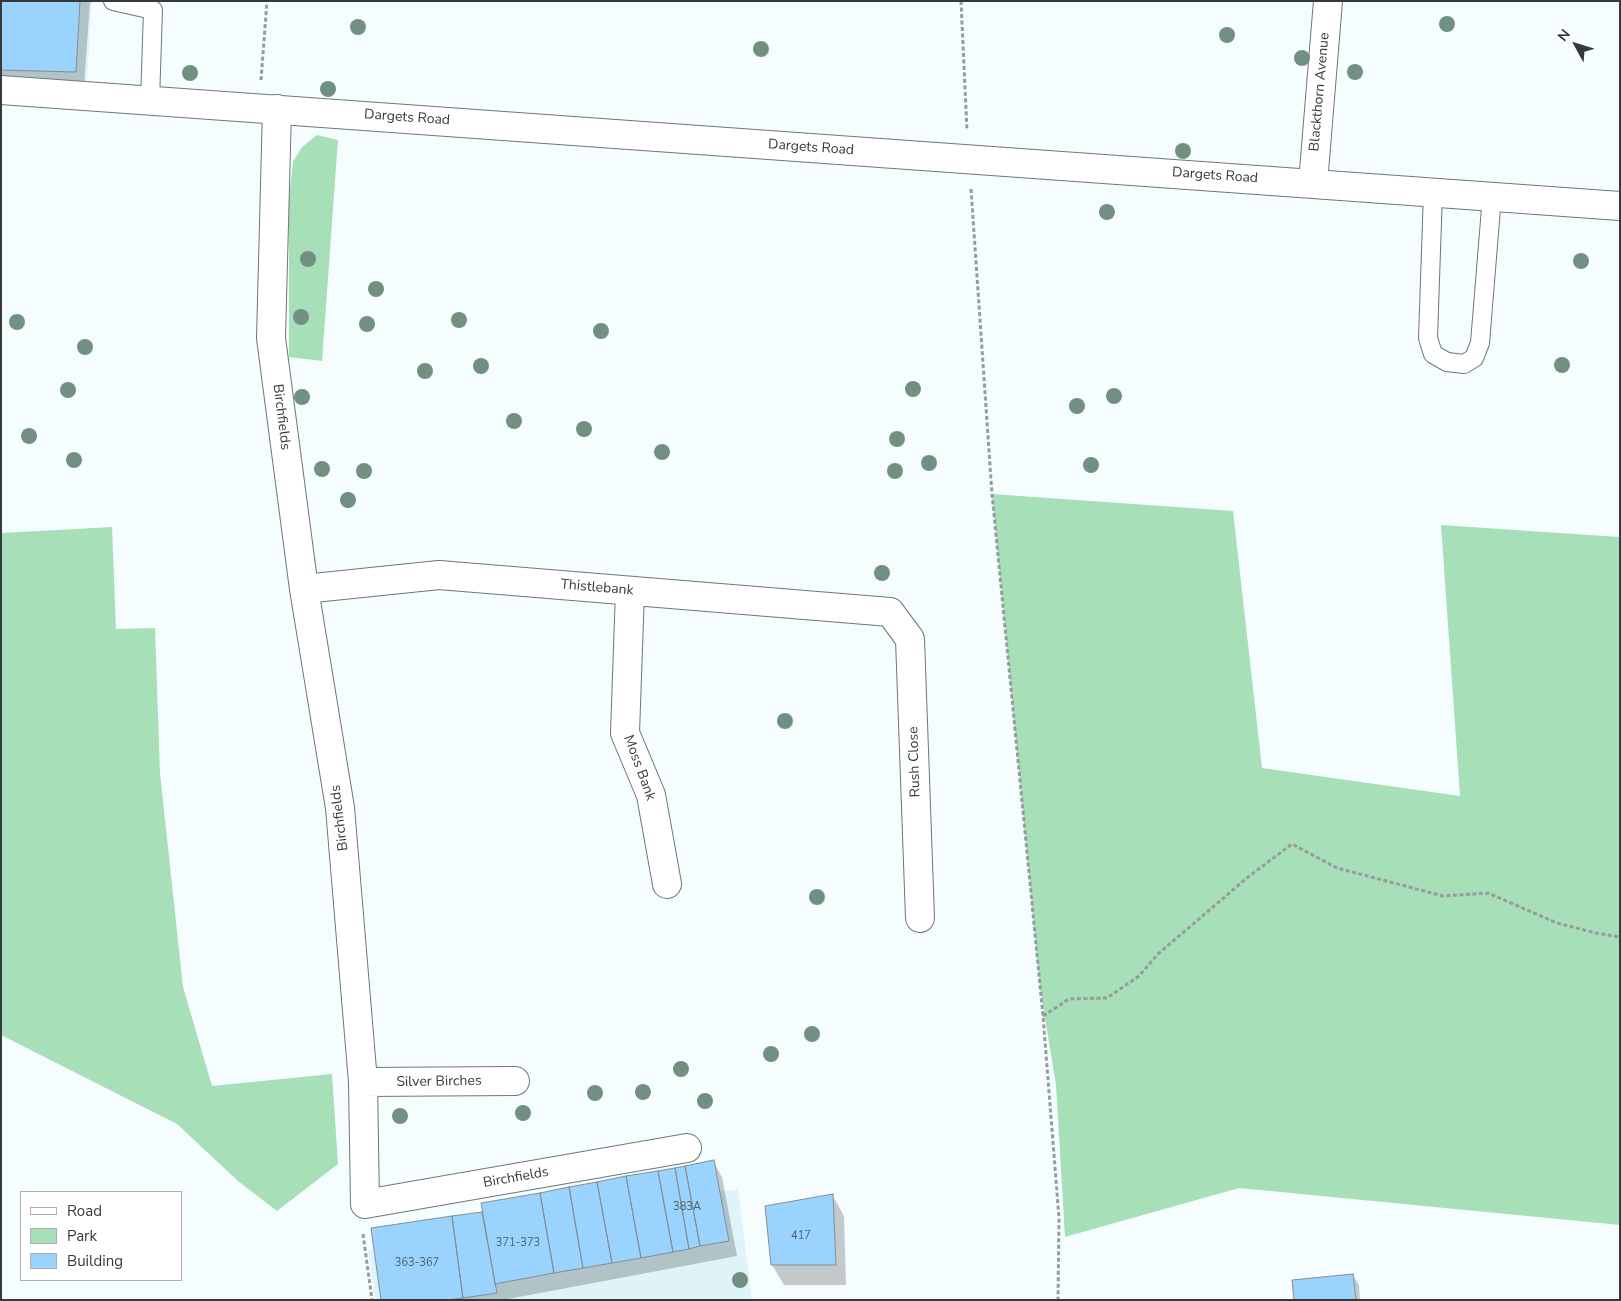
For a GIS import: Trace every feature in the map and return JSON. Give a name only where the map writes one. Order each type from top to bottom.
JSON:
[{"type":"street","name":"Blackthorn Avenue","points":[[1313,183],[1328,1]]},
{"type":"street","name":"Dargets Road","points":[[1,90],[1620,206]]},
{"type":"street","name":"Birchfields","points":[[268,108],[271,338],[304,589],[340,808],[363,1082],[365,1204],[688,1148]]},
{"type":"street","name":"Thistlebank","points":[[304,589],[439,575],[890,612]]},
{"type":"street","name":"Moss Bank","points":[[630,591],[625,733],[651,795],[667,884]]},
{"type":"street","name":"Rush Close","points":[[890,612],[910,639],[920,918]]},
{"type":"street","name":"Silver Birches","points":[[363,1082],[515,1081]]},
{"type":"lane","points":[[113,1],[153,10],[150,101]]},
{"type":"lane","points":[[1433,192],[1428,338],[1433,354],[1447,362],[1464,364],[1474,358],[1480,343],[1492,196]]},
{"type":"path","points":[[267,1],[268,108]]},
{"type":"path","points":[[961,1],[969,159],[992,494],[1043,1016],[1059,1218],[1058,1300]]},
{"type":"path","points":[[1043,1016],[1069,999],[1107,998],[1139,976],[1158,954],[1248,878],[1292,844],[1337,868],[1443,896],[1488,893],[1556,923],[1620,937]]},
{"type":"path","points":[[365,1204],[363,1232],[372,1300]]},
{"type":"shaded area","points":[[1,1],[92,1],[87,81],[1,75]]},
{"type":"shaded area","points":[[738,1189],[752,1300],[376,1300],[368,1250]]},
{"type":"green space","points":[[317,135],[338,140],[322,361],[289,357],[289,199],[293,162],[302,147]]},
{"type":"green space","points":[[992,494],[1233,511],[1262,768],[1460,796],[1441,525],[1620,537],[1620,1225],[1239,1188],[1065,1237],[1056,1085],[1040,988]]},
{"type":"green space","points":[[112,527],[116,629],[155,628],[160,773],[183,987],[212,1086],[332,1074],[338,1164],[277,1211],[238,1181],[177,1124],[1,1035],[1,533]]},
{"type":"building","points":[[1,1],[80,1],[76,72],[1,70]]},
{"type":"building","points":[[714,1160],[729,1241],[700,1246],[685,1166]]},
{"type":"building","points":[[685,1166],[700,1246],[689,1249],[675,1168]]},
{"type":"building","points":[[675,1168],[689,1249],[673,1252],[658,1171]]},
{"type":"building","points":[[658,1171],[673,1252],[641,1258],[626,1176]]},
{"type":"building","points":[[626,1176],[641,1258],[612,1263],[597,1182]]},
{"type":"building","points":[[597,1182],[612,1263],[583,1268],[569,1187]]},
{"type":"building","points":[[569,1187],[583,1268],[554,1273],[540,1193]]},
{"type":"building","points":[[540,1193],[554,1273],[495,1284],[481,1203]]},
{"type":"building","points":[[833,1194],[836,1265],[771,1265],[765,1206]]},
{"type":"building","points":[[482,1212],[497,1293],[463,1298],[452,1216]]},
{"type":"building","points":[[452,1216],[463,1298],[448,1300],[381,1300],[371,1228]]},
{"type":"building","points":[[1353,1274],[1356,1300],[1294,1300],[1292,1280]]}]
